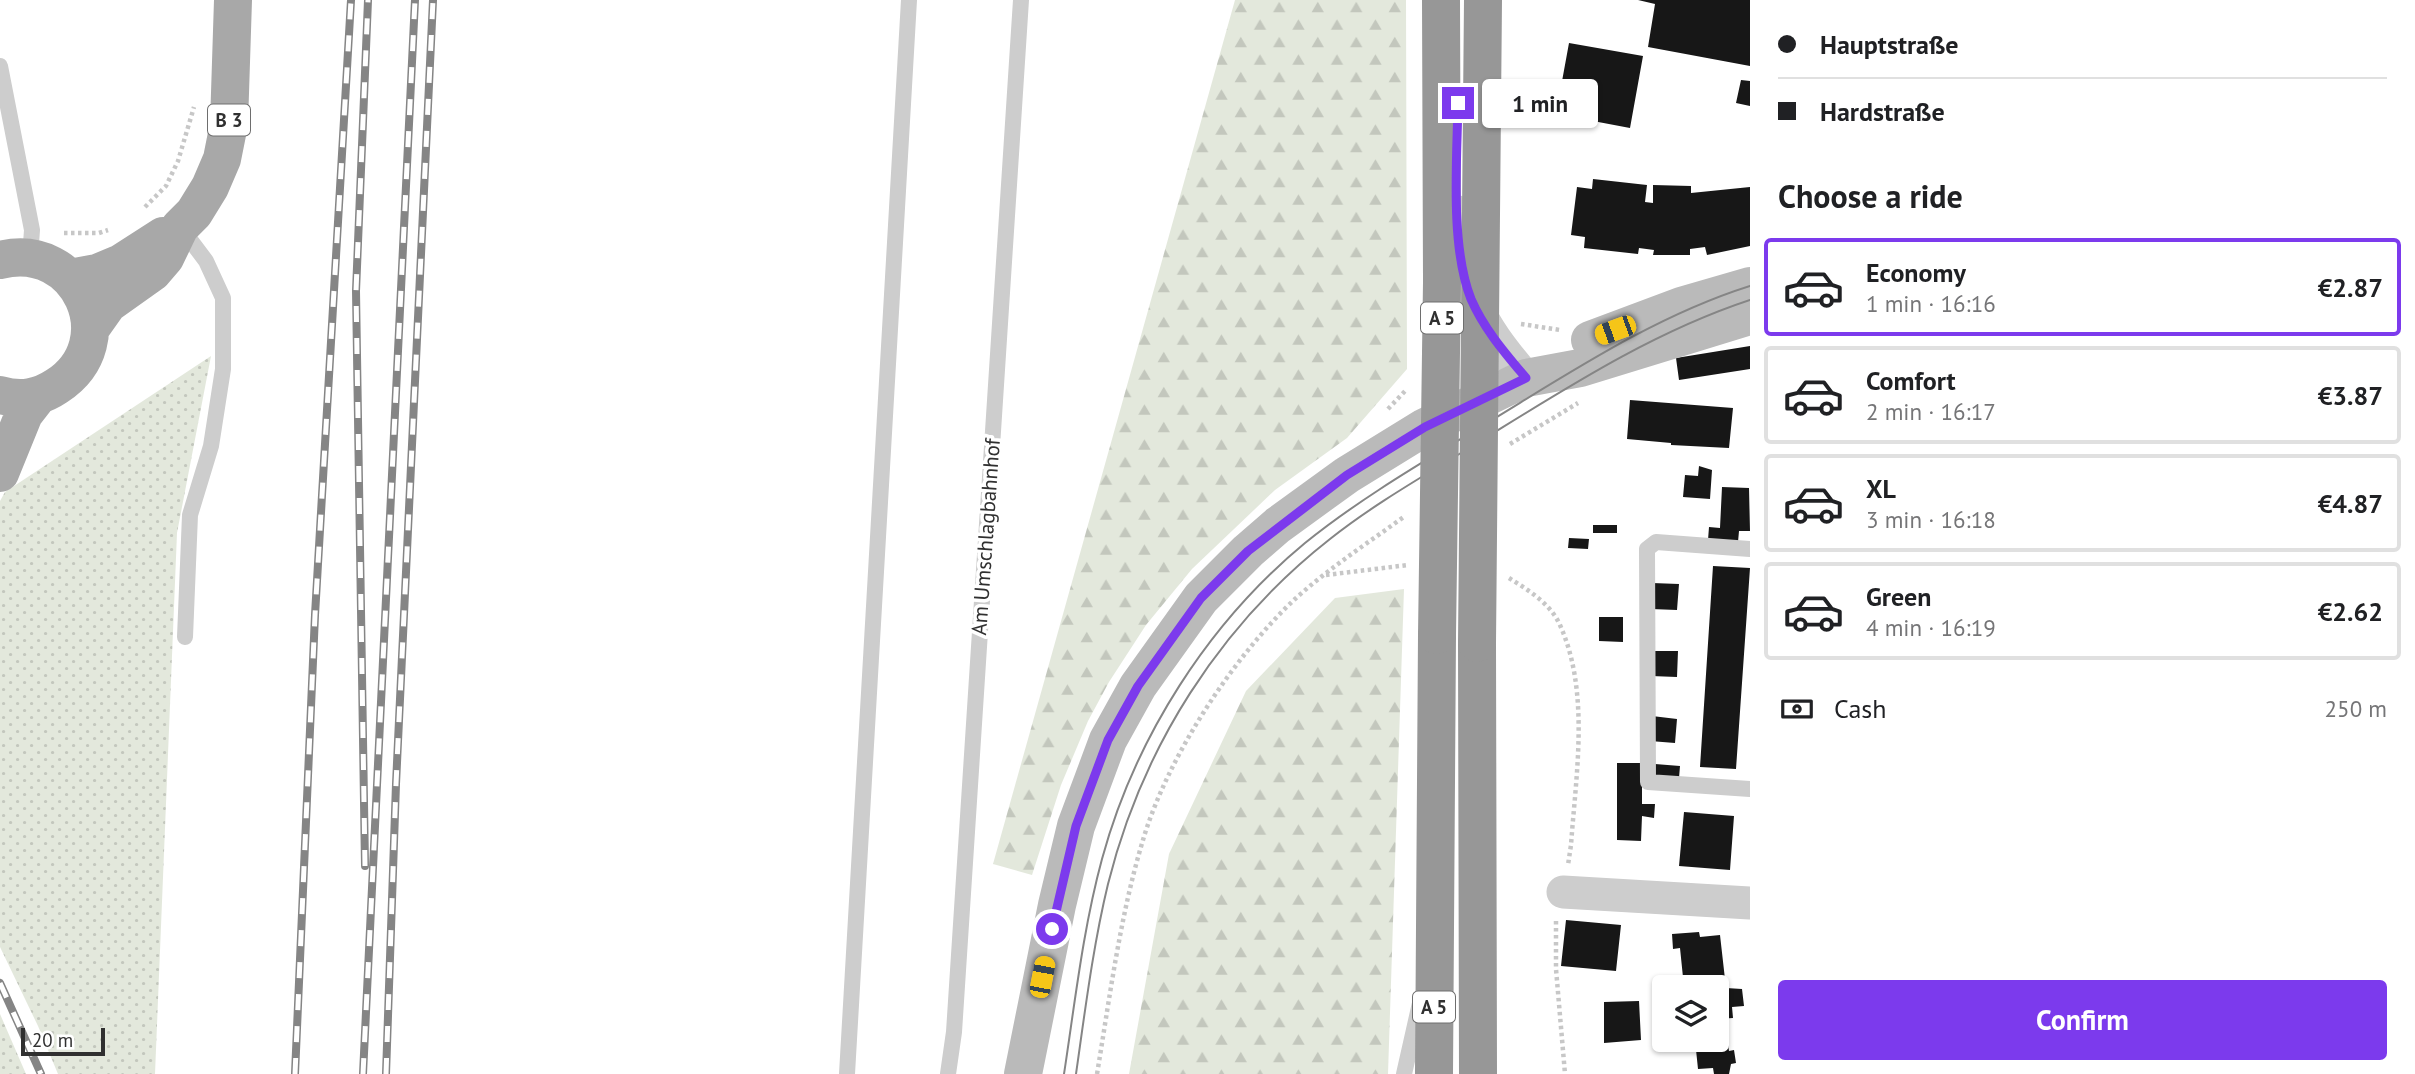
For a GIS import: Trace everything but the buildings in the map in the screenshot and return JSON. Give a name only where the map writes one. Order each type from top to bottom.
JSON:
[{"type":"highway","name":"A 5","points":[[1434,1074],[1442,282],[1440,0]]},
{"type":"highway","name":"A 5","points":[[1478,1074],[1477,643],[1483,0]]},
{"type":"main road","name":"B 3","points":[[70,278],[97,273],[121,263],[153,241],[180,227],[194,213],[222,159],[229,124],[233,0]]},
{"type":"main road","name":"B 3","points":[[0,473],[24,414],[38,396],[66,380],[80,364],[89,342],[90,328],[108,304],[153,272],[165,258],[180,227]]},
{"type":"main road","points":[[21,249],[52,264],[70,278],[85,302],[90,328]]},
{"type":"main road","points":[[1526,378],[1544,361],[1595,337],[1681,306],[1750,286]]},
{"type":"main road","points":[[1023,1074],[1056,905],[1076,826],[1108,740],[1138,686],[1201,598],[1248,551],[1317,496],[1425,427],[1526,378],[1580,368],[1750,316]]},
{"type":"main road","points":[[0,395],[23,398],[38,396]]},
{"type":"street","points":[[1458,0],[1459,248],[1471,298],[1480,317],[1494,340],[1526,378]]},
{"type":"street","points":[[1563,892],[1750,903]]},
{"type":"lane","points":[[847,1074],[909,0]]},
{"type":"lane","name":"Am Umschlagbahnhof","points":[[948,1074],[956,1004],[1021,0]]},
{"type":"lane","points":[[0,66],[21,249]]},
{"type":"lane","points":[[180,227],[206,261],[223,298],[223,369],[211,446],[190,515],[185,637]]},
{"type":"lane","points":[[1750,549],[1656,542],[1647,549],[1648,782],[1750,789]]},
{"type":"lane","points":[[1404,1074],[1435,940]]},
{"type":"path","points":[[140,212],[166,186],[178,161],[195,105]]},
{"type":"path","points":[[21,249],[75,234],[99,233],[117,226]]},
{"type":"path","points":[[1540,328],[1561,330]]},
{"type":"path","points":[[1523,435],[1582,400]]},
{"type":"path","points":[[1097,1074],[1122,923],[1143,837],[1189,737],[1238,662],[1275,619],[1324,576],[1413,510]]},
{"type":"path","points":[[1563,892],[1555,927],[1565,1074]]},
{"type":"green space","points":[[1235,0],[1406,0],[1407,369],[1347,438],[1275,490],[1192,569],[1146,625],[1109,682],[1088,721],[1061,785],[1032,875],[993,864]]},
{"type":"green space","points":[[211,356],[177,533],[155,1074],[58,1074],[0,947],[0,501],[5,492]]},
{"type":"green space","points":[[1404,589],[1388,1074],[1129,1074],[1169,854],[1246,691],[1335,598]]},
{"type":"green space","points":[[0,1014],[26,1074],[0,1074]]},
{"type":"tram line","points":[[1064,1074],[1090,912],[1116,814],[1155,727],[1207,646],[1237,609],[1305,543],[1394,480],[1550,384],[1647,329],[1715,298],[1750,286]]},
{"type":"tram line","points":[[1076,1074],[1108,884],[1141,785],[1190,693],[1253,610],[1290,573],[1330,539],[1405,487],[1645,344],[1750,300]]},
{"type":"railway","points":[[295,1074],[315,615],[351,0]]},
{"type":"railway","points":[[365,866],[356,291],[368,0]]},
{"type":"railway","points":[[363,1074],[415,0]]},
{"type":"railway","points":[[386,1074],[396,784],[433,0]]},
{"type":"railway","points":[[0,983],[41,1074]]},
{"type":"route","points":[[1052,929],[1076,826],[1108,740],[1138,686],[1201,598],[1248,551],[1307,503],[1347,475],[1425,427],[1526,378],[1494,340],[1471,298],[1459,248],[1458,103]]}]
